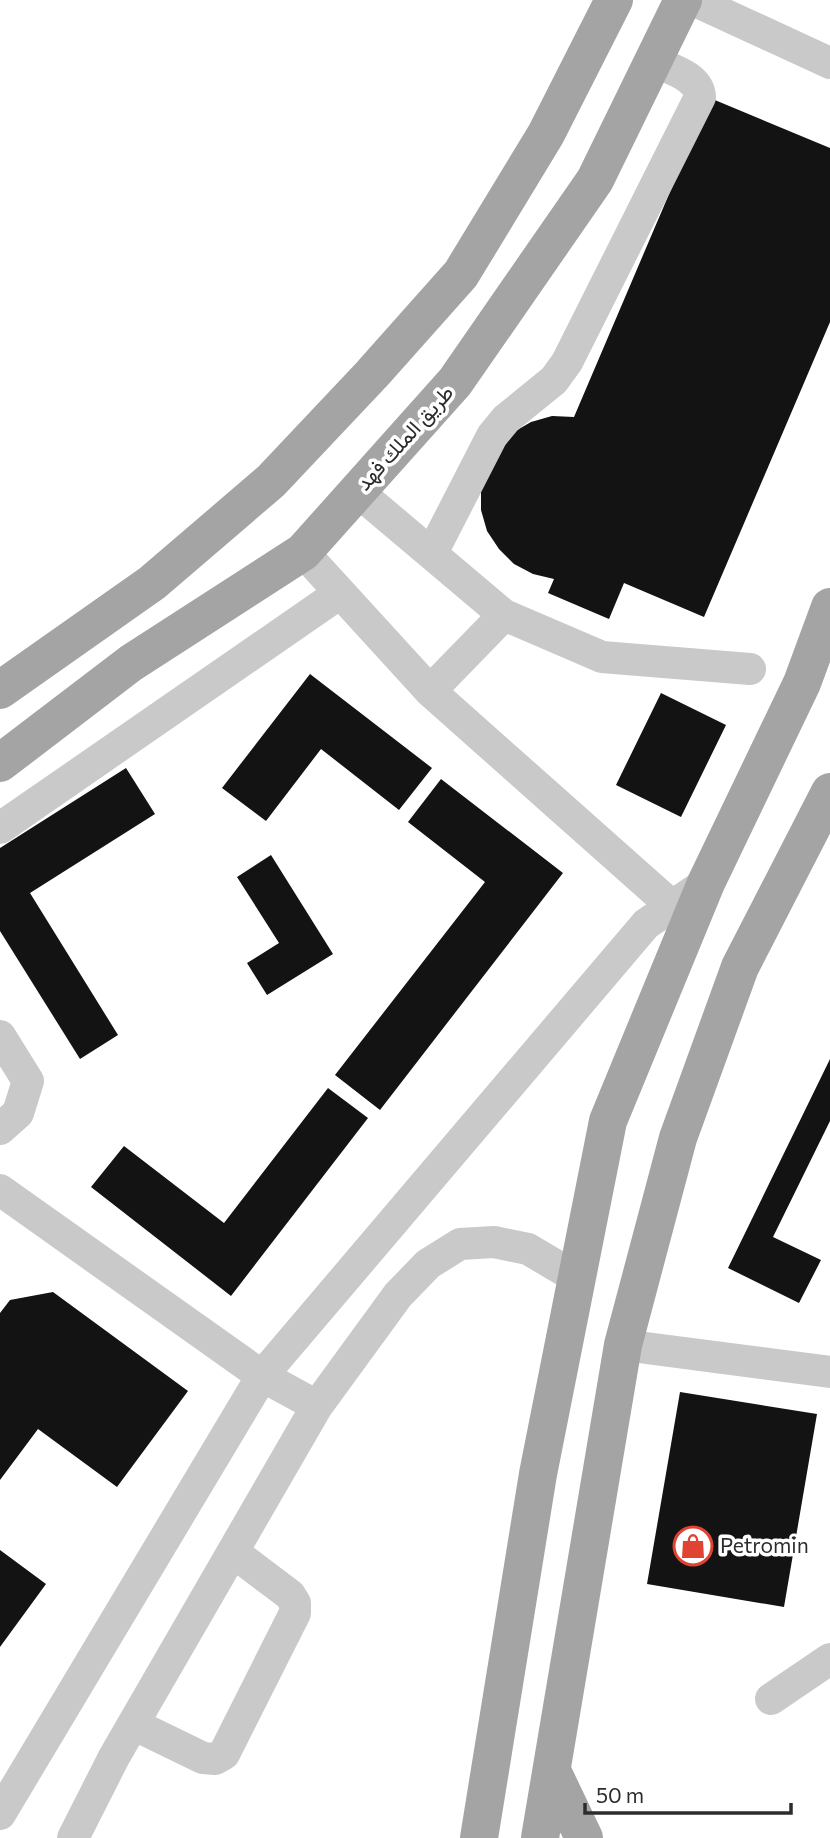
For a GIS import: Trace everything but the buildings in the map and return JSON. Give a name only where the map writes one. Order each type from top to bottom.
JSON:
[{"type":"main road","points":[[0,690],[152,583],[271,481],[461,274],[546,134],[614,0]]},
{"type":"main road","name":"طريق الملك فهد","points":[[0,763],[131,663],[303,552],[455,382],[595,180],[683,0]]},
{"type":"main road","points":[[476,1827],[538,1474],[608,1121],[706,883],[802,682],[830,607]]},
{"type":"main road","points":[[540,1838],[623,1345],[678,1138],[740,967],[830,792]]},
{"type":"main road","points":[[553,1773],[584,1838]]},
{"type":"street","points":[[693,0],[746,10],[830,63]]},
{"type":"street","points":[[432,553],[492,436],[506,419],[554,380],[567,362],[699,97],[699,89],[694,81],[653,61]]},
{"type":"street","points":[[357,491],[505,615],[602,657],[750,669]]},
{"type":"street","points":[[303,552],[430,691],[672,906]]},
{"type":"street","points":[[0,828],[340,593]]},
{"type":"street","points":[[430,691],[505,615]]},
{"type":"street","points":[[0,1814],[262,1376],[646,924],[706,883]]},
{"type":"street","points":[[0,1036],[29,1081],[18,1113],[0,1129]]},
{"type":"street","points":[[4,1201],[262,1376],[317,1406]]},
{"type":"street","points":[[73,1838],[133,1724],[317,1406],[398,1295],[428,1264],[460,1244],[494,1242],[528,1249],[577,1278]]},
{"type":"street","points":[[623,1345],[830,1372]]},
{"type":"street","points":[[133,1724],[203,1758],[215,1759],[224,1754],[295,1613],[295,1603],[290,1595],[233,1552]]},
{"type":"street","points":[[771,1699],[830,1660]]},
{"type":"place","name":"Petromin","points":[[693,1546]]}]
